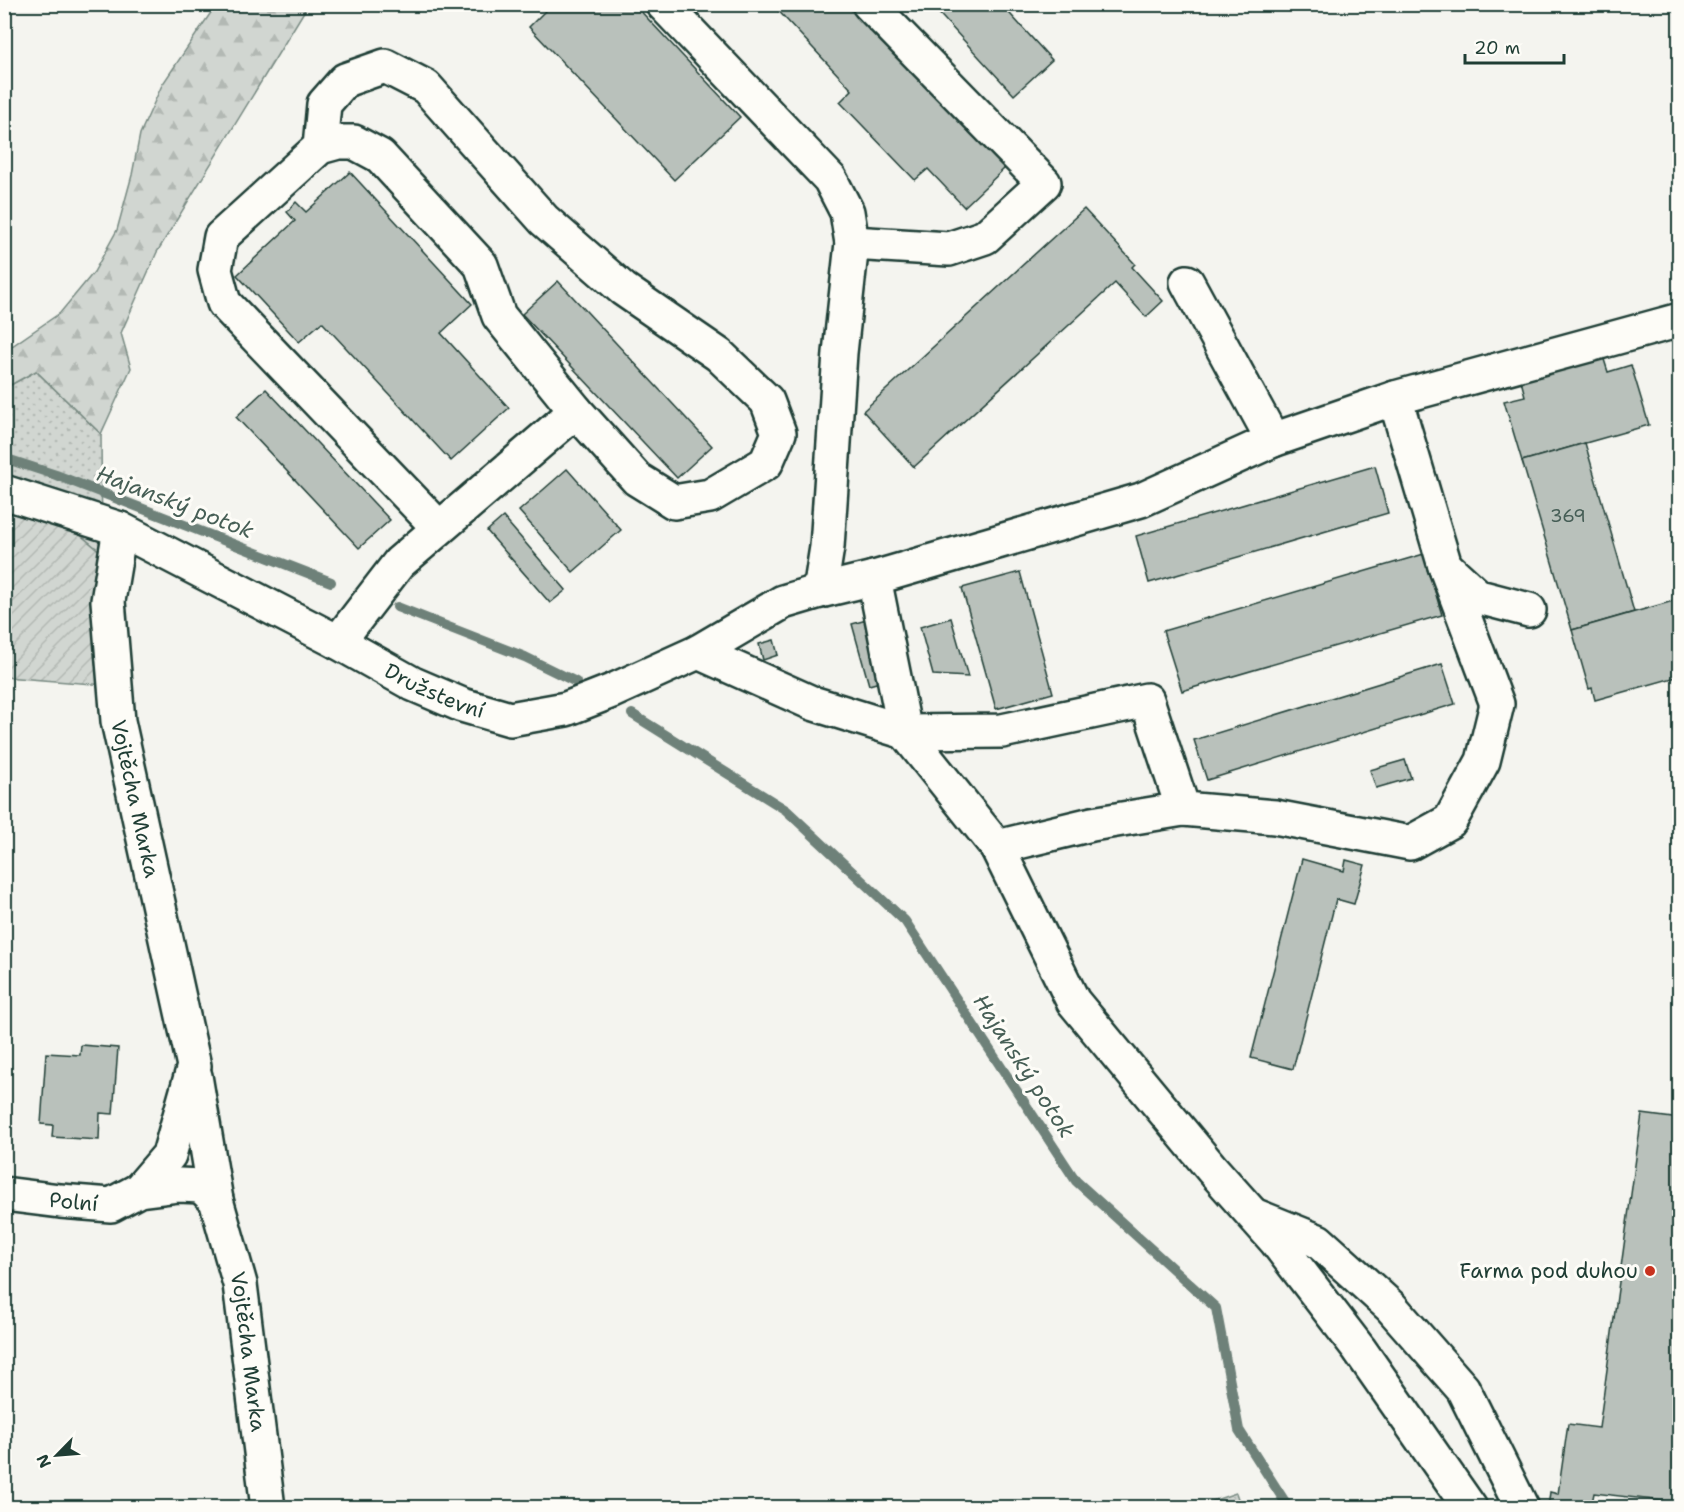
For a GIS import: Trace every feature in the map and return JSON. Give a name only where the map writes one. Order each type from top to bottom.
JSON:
[{"type":"street","points":[[663,4],[830,179],[847,212],[852,243],[840,353],[827,547],[820,591]]},
{"type":"street","points":[[852,243],[949,249],[985,237],[1044,183],[869,4]]},
{"type":"street","points":[[320,147],[324,104],[345,80],[385,66],[426,87],[544,220],[623,289],[719,355],[767,401],[779,433],[766,463],[710,495],[674,502],[637,479],[576,411],[499,316],[481,265],[380,156],[354,142],[338,142],[320,147],[221,237],[215,270],[224,303],[439,528]]},
{"type":"street","points":[[1187,282],[1273,440]]},
{"type":"street","name":"Družstevní","points":[[4,492],[120,529],[338,642],[413,684],[462,705],[510,719],[566,709],[612,691],[698,652],[783,602],[874,578],[1141,500],[1273,440],[1395,398],[1680,320]]},
{"type":"street","points":[[997,847],[1092,824],[1183,809],[1275,816],[1410,843],[1450,821],[1483,761],[1497,704],[1445,566],[1395,398]]},
{"type":"street","points":[[338,642],[399,563],[576,411]]},
{"type":"street","name":"Vojtěcha Marka","points":[[120,529],[108,601],[118,721],[194,1066],[216,1200],[240,1284],[268,1508]]},
{"type":"street","points":[[1445,566],[1479,597],[1529,610]]},
{"type":"street","points":[[874,578],[905,732],[997,847],[1073,1001],[1212,1169],[1276,1241],[1359,1349],[1470,1508]]},
{"type":"street","points":[[698,652],[812,703],[905,732],[1002,731],[1147,700],[1183,809]]},
{"type":"street","name":"Vojtěcha Marka","points":[[139,1190],[169,1155],[194,1066]]},
{"type":"street","points":[[139,1190],[179,1185],[201,1186],[216,1200]]},
{"type":"street","name":"Polní","points":[[4,1194],[111,1205],[139,1190]]},
{"type":"street","points":[[1251,1214],[1318,1241],[1391,1307],[1463,1389],[1522,1508]]},
{"type":"green space","points":[[216,5],[308,5],[157,252],[121,333],[131,368],[101,434],[36,371],[5,388],[5,351],[60,313],[94,272],[117,230],[140,134],[162,85]]},
{"type":"green space","points":[[36,371],[101,434],[102,553],[79,534],[5,511],[5,388]]},
{"type":"green space","points":[[4,511],[79,534],[102,553],[105,685],[5,677]]},
{"type":"green space","points":[[1236,1493],[1241,1507],[1195,1507]]},
{"type":"building","points":[[552,4],[634,4],[740,117],[674,180],[529,27]]},
{"type":"building","points":[[772,4],[850,4],[1005,168],[964,207],[928,169],[915,180],[840,102],[852,90]]},
{"type":"building","points":[[935,4],[1001,4],[1052,60],[1014,95],[933,7]]},
{"type":"building","points":[[350,172],[472,304],[441,333],[509,408],[451,461],[322,322],[299,342],[237,275],[295,221],[287,212],[296,202],[306,212]]},
{"type":"building","points":[[1084,209],[1135,264],[1132,267],[1163,301],[1146,317],[1115,283],[914,467],[863,411]]},
{"type":"building","points":[[558,281],[712,446],[677,478],[522,314]]},
{"type":"building","points":[[1602,353],[1608,372],[1631,365],[1649,425],[1522,461],[1504,401],[1525,396],[1520,377]]},
{"type":"building","points":[[266,389],[390,520],[359,548],[236,417]]},
{"type":"building","points":[[1585,443],[1634,612],[1572,630],[1522,461]]},
{"type":"building","points":[[1375,466],[1388,513],[1149,583],[1136,536]]},
{"type":"building","points":[[567,469],[621,530],[573,572],[519,511]]},
{"type":"building","points":[[503,517],[566,590],[550,603],[487,531]]},
{"type":"building","points":[[1424,554],[1442,615],[1182,691],[1163,631]]},
{"type":"building","points":[[1020,572],[1053,693],[996,709],[962,588]]},
{"type":"building","points":[[1680,599],[1680,676],[1595,700],[1592,688],[1589,689],[1572,630]]},
{"type":"building","points":[[951,618],[968,677],[933,675],[920,627]]},
{"type":"building","points":[[870,619],[887,680],[869,685],[852,624]]},
{"type":"building","points":[[774,640],[778,655],[763,660],[759,644]]},
{"type":"building","points":[[1442,664],[1455,704],[1207,780],[1194,740]]},
{"type":"building","points":[[1405,760],[1411,778],[1376,788],[1370,770]]},
{"type":"building","points":[[1302,859],[1344,871],[1346,860],[1365,865],[1354,904],[1336,899],[1293,1069],[1251,1058]]},
{"type":"building","points":[[81,1045],[118,1048],[113,1114],[100,1113],[99,1140],[52,1137],[53,1125],[41,1124],[46,1053],[80,1055]]},
{"type":"building","points":[[4,1055],[9,1056],[6,1111],[4,1111]]},
{"type":"building","name":"Farma pod duhou","points":[[1642,1114],[1680,1119],[1680,1503],[1594,1493],[1591,1508],[1548,1508],[1550,1492],[1558,1494],[1568,1424],[1599,1428]]},
{"type":"waterway","name":"Hajanský potok","points":[[4,458],[56,475],[331,582]]},
{"type":"waterway","name":"Hajanský potok","points":[[397,607],[525,657],[576,682]]},
{"type":"waterway","name":"Hajanský potok","points":[[632,714],[786,810],[905,921],[1076,1181],[1216,1308],[1239,1430],[1289,1508]]},
{"type":"place","name":"Farma pod duhou","points":[[1650,1271]]}]
